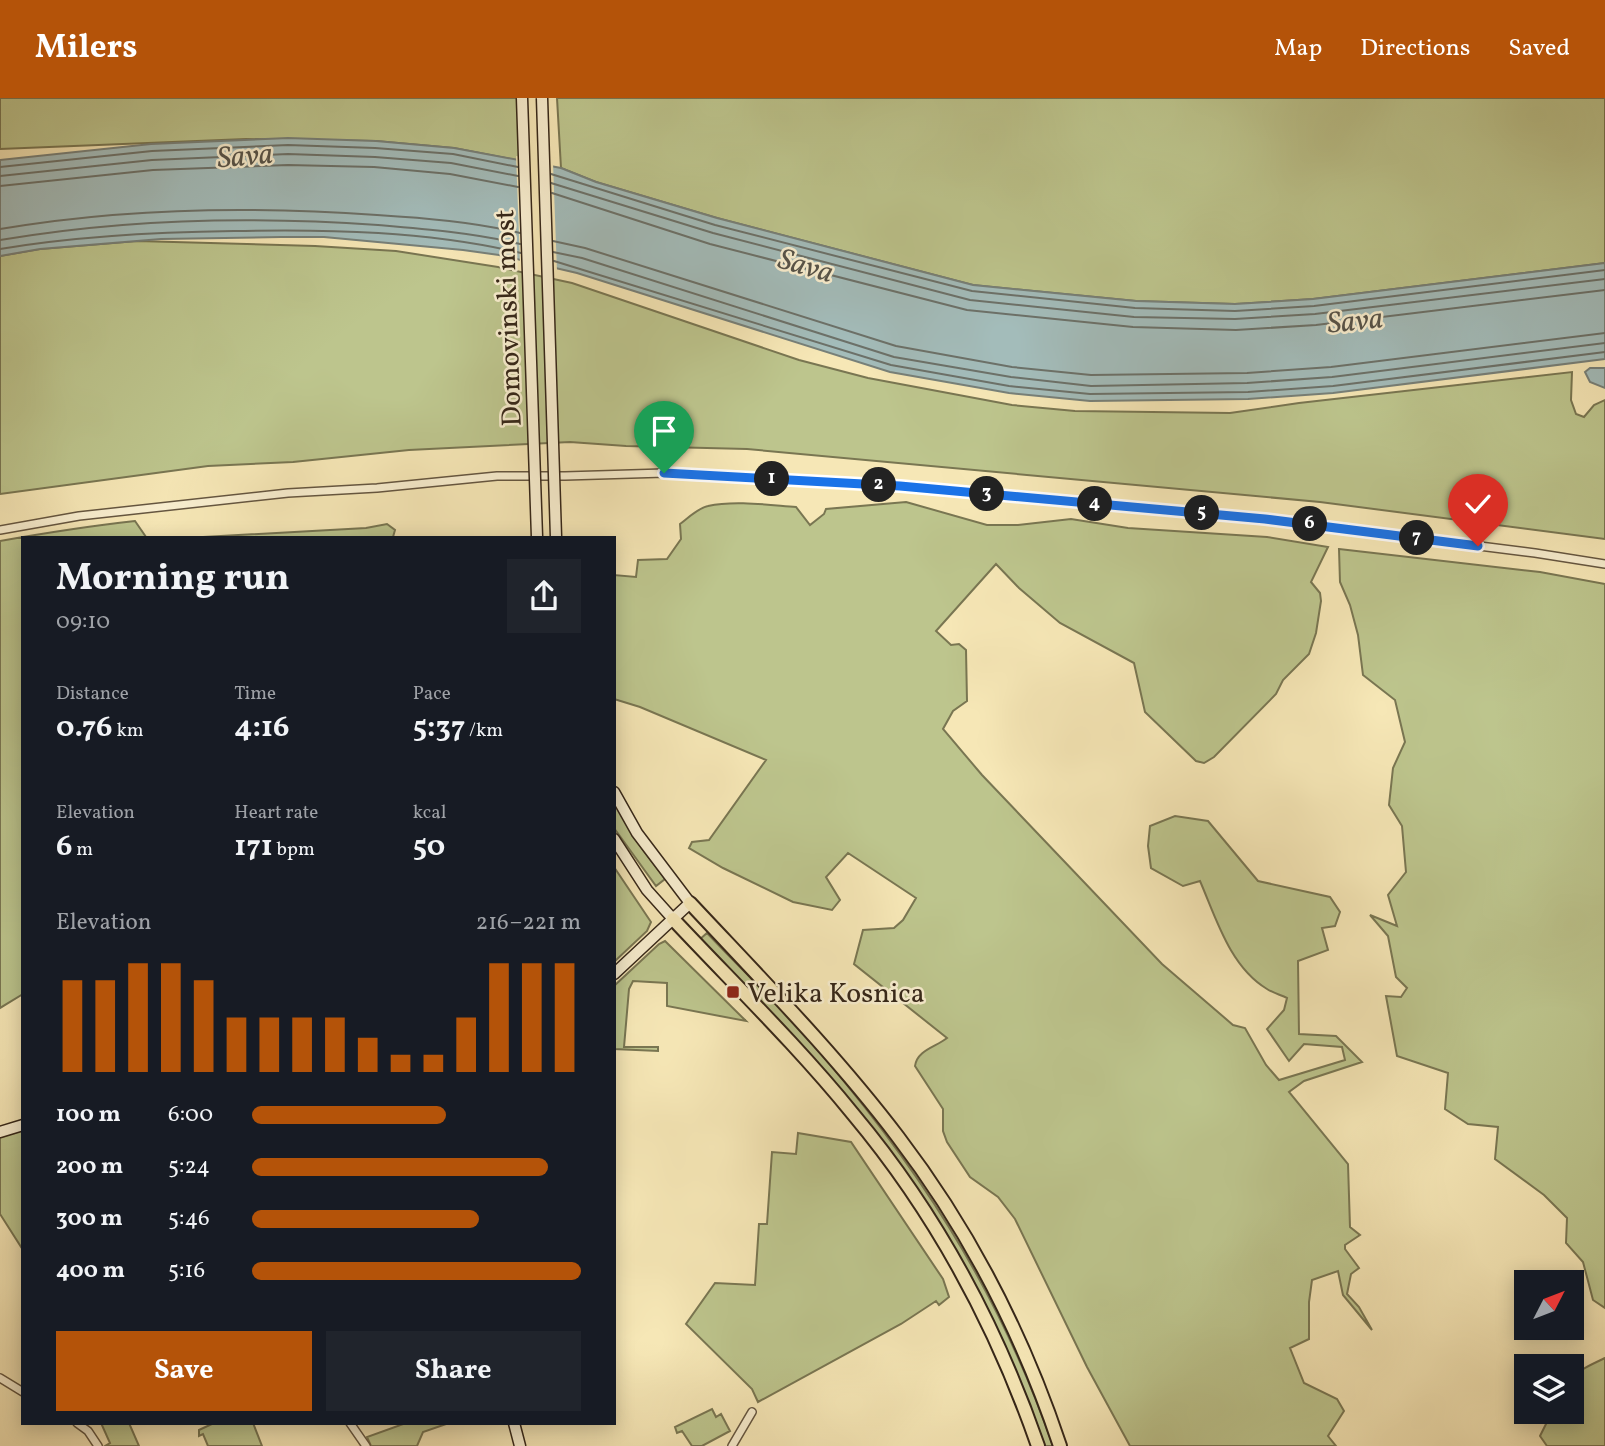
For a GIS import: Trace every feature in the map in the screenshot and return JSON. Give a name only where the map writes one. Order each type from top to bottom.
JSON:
[{"type":"highway","points":[[690,903],[858,1086],[899,1138],[943,1202],[986,1273],[1017,1335],[1043,1395],[1060,1446]]},
{"type":"highway","points":[[673,919],[811,1065],[855,1115],[896,1171],[936,1229],[971,1288],[1000,1346],[1038,1446]]},
{"type":"main road","name":"Domovinski most","points":[[522,98],[537,536]]},
{"type":"main road","name":"Domovinski most","points":[[542,98],[556,536]]},
{"type":"main road","points":[[616,796],[638,834],[690,903],[616,972]]},
{"type":"main road","points":[[616,842],[647,890],[673,919]]},
{"type":"main road","points":[[0,1132],[21,1126]]},
{"type":"main road","points":[[515,1425],[520,1446]]},
{"type":"street","points":[[0,530],[79,516],[288,493],[377,488],[497,476],[664,473],[900,486],[1265,519],[1535,553],[1605,565]]},
{"type":"street","points":[[0,1378],[21,1391]]},
{"type":"street","points":[[732,1446],[752,1412]]},
{"type":"street","points":[[80,1425],[88,1431],[98,1446]]},
{"type":"street","points":[[351,1425],[366,1446]]},
{"type":"green space","points":[[0,98],[518,98],[521,161],[454,148],[376,141],[246,139],[0,149]]},
{"type":"green space","points":[[557,98],[1605,98],[1605,263],[1313,299],[1235,304],[1136,301],[973,285],[717,218],[596,182],[561,168]]},
{"type":"green space","points":[[137,241],[396,251],[498,267],[572,283],[799,360],[868,378],[1012,405],[1075,411],[1230,413],[1572,372],[1571,400],[1576,414],[1584,417],[1594,405],[1605,400],[1605,539],[1320,502],[747,449],[570,442],[409,450],[293,462],[208,466],[0,494],[0,256],[40,249]]},
{"type":"green space","points":[[906,502],[987,525],[1018,525],[1071,519],[1128,528],[1267,537],[1328,547],[1311,582],[1320,593],[1321,601],[1316,633],[1309,654],[1283,680],[1276,694],[1214,757],[1204,763],[1196,761],[1145,712],[1134,663],[1060,623],[996,564],[936,631],[951,645],[959,644],[966,650],[967,701],[953,711],[943,729],[982,775],[1162,964],[1233,1025],[1245,1028],[1266,1065],[1279,1080],[1345,1060],[1342,1047],[1304,1044],[1289,1061],[1267,1029],[1284,1010],[1287,998],[1267,989],[1243,968],[1218,926],[1200,881],[1183,886],[1151,868],[1148,846],[1150,826],[1175,816],[1208,821],[1258,881],[1330,897],[1340,912],[1335,926],[1322,928],[1328,950],[1298,961],[1299,1034],[1336,1036],[1362,1062],[1304,1081],[1289,1092],[1348,1164],[1350,1227],[1360,1235],[1345,1245],[1359,1268],[1351,1274],[1347,1294],[1359,1307],[1372,1330],[1343,1295],[1338,1271],[1312,1280],[1309,1339],[1290,1348],[1304,1383],[1337,1399],[1344,1411],[1328,1436],[1336,1446],[1130,1446],[1087,1367],[1015,1219],[998,1197],[970,1177],[947,1142],[943,1131],[943,1109],[915,1066],[923,1052],[947,1038],[854,964],[863,930],[894,928],[903,920],[916,898],[848,853],[826,877],[840,900],[832,910],[793,902],[689,848],[692,842],[709,840],[766,760],[640,707],[616,700],[616,575],[636,577],[638,560],[667,559],[681,539],[680,524],[704,507],[729,503],[796,507],[810,525],[824,514],[826,509]]},
{"type":"green space","points":[[135,521],[145,536],[29,536],[84,527]]},
{"type":"green space","points":[[387,524],[395,530],[393,536],[221,536],[366,528]]},
{"type":"green space","points":[[21,537],[21,995],[0,1008],[0,541]]},
{"type":"green space","points":[[1339,549],[1540,572],[1605,584],[1605,1308],[1593,1300],[1583,1262],[1566,1243],[1567,1218],[1544,1195],[1495,1159],[1498,1127],[1468,1124],[1445,1109],[1448,1073],[1397,1056],[1386,996],[1401,997],[1407,988],[1396,977],[1388,936],[1370,915],[1397,926],[1388,895],[1406,872],[1402,826],[1389,805],[1393,768],[1405,742],[1395,700],[1363,675],[1358,635],[1340,582]]},
{"type":"green space","points":[[616,805],[643,850],[665,879],[656,886],[616,831]]},
{"type":"green space","points":[[616,870],[651,922],[647,931],[616,960]]},
{"type":"green space","points":[[707,933],[803,1033],[881,1128],[916,1177],[949,1227],[1006,1332],[1053,1446],[1045,1446],[1030,1407],[922,1197],[699,940]]},
{"type":"green space","points":[[665,941],[746,1021],[667,1006],[667,983],[633,981],[629,989],[624,1047],[658,1047],[658,1051],[616,1049],[616,984]]},
{"type":"green space","points":[[21,1131],[21,1247],[0,1214],[0,1137]]},
{"type":"green space","points":[[798,1133],[851,1142],[943,1279],[949,1297],[939,1305],[936,1301],[901,1324],[758,1402],[752,1389],[686,1324],[715,1283],[755,1285],[759,1224],[767,1224],[772,1152],[796,1154]]},
{"type":"green space","points":[[1605,1358],[1605,1446],[1547,1446],[1540,1436],[1546,1424],[1584,1424],[1585,1368]]},
{"type":"green space","points":[[712,1409],[716,1417],[721,1414],[730,1431],[702,1446],[692,1446],[682,1431],[677,1433],[675,1427]]},
{"type":"green space","points":[[102,1425],[130,1425],[139,1446],[105,1446],[110,1443]]},
{"type":"green space","points":[[210,1425],[254,1425],[262,1446],[208,1446],[203,1434],[199,1436],[199,1430]]},
{"type":"green space","points":[[400,1425],[443,1425],[423,1432],[417,1446],[371,1446],[367,1437]]},
{"type":"water","name":"Sava","points":[[288,138],[376,141],[454,148],[561,168],[596,182],[717,218],[973,285],[1136,301],[1235,304],[1313,299],[1605,263],[1605,359],[1333,393],[1248,399],[1090,401],[1009,393],[890,372],[577,273],[499,255],[463,250],[324,237],[281,237],[161,239],[40,249],[0,256],[0,160],[151,144]]},
{"type":"water","points":[[1590,368],[1605,368],[1605,388],[1590,382],[1585,372]]},
{"type":"pier","points":[[516,156],[553,163],[557,272],[520,263]]},
{"type":"place","name":"Velika Kosnica","points":[[733,992]]},
{"type":"route","points":[[664,473],[900,486],[1265,519],[1478,546]]}]
